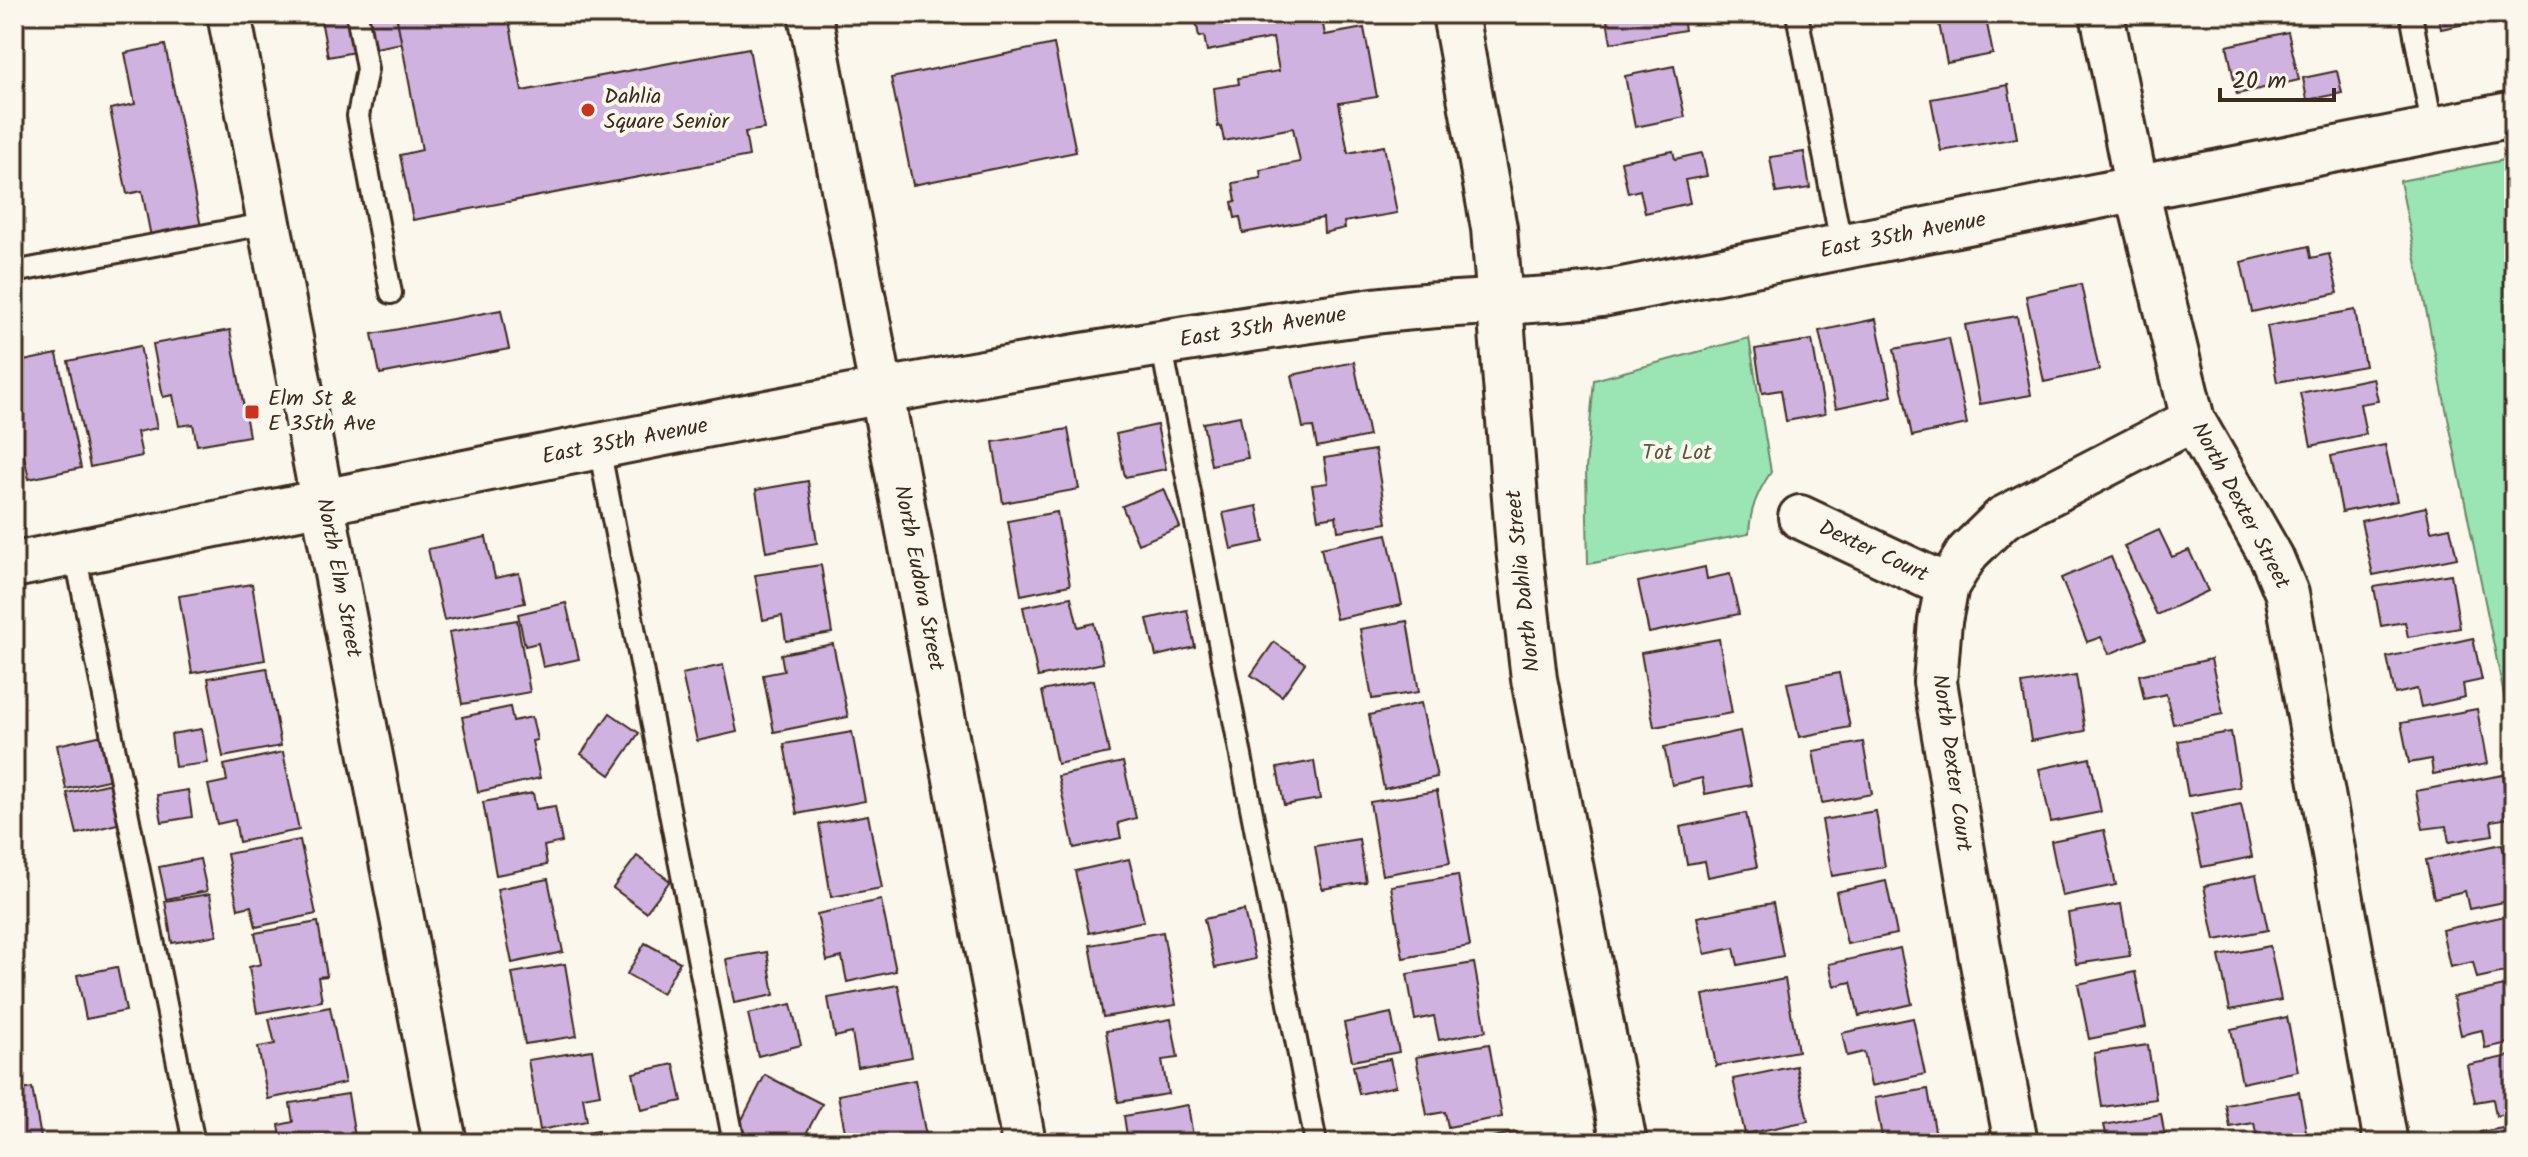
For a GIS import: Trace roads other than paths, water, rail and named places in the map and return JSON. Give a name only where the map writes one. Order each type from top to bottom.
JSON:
[{"type":"street","name":"North Elm Street","points":[[229,14],[445,1143]]},
{"type":"street","name":"North Eudora Street","points":[[810,14],[1024,1143]]},
{"type":"street","name":"North Dahlia Street","points":[[1455,14],[1494,228],[1519,549],[1534,679],[1624,1143]]},
{"type":"street","name":"North Dexter Street","points":[[2102,14],[2137,190],[2193,420],[2272,558],[2287,594],[2386,1143]]},
{"type":"street","name":"East 35th Avenue","points":[[14,565],[883,391],[1161,343],[1418,305],[1539,301],[1602,294],[2514,114]]},
{"type":"street","name":"North Dexter Court","points":[[2016,1143],[1980,953],[1935,682],[1940,621],[1947,586],[1968,552],[2003,518],[2193,420]]},
{"type":"street","name":"Dexter Court","points":[[1800,517],[1947,586]]},
{"type":"lane","points":[[357,14],[367,69],[358,116],[391,293]]},
{"type":"lane","points":[[1797,14],[1842,249]]},
{"type":"lane","points":[[2411,14],[2433,131]]},
{"type":"lane","points":[[14,272],[269,223]]},
{"type":"lane","points":[[1161,343],[1316,1143]]},
{"type":"lane","points":[[599,447],[734,1143]]},
{"type":"lane","points":[[75,553],[194,1143]]},
{"type":"place","name":"Dahlia Square Senior","points":[[588,110]]},
{"type":"place","name":"Elm St & E 35th Ave","points":[[252,412]]},
{"type":"park label","name":"Tot Lot","points":[[1677,453]]}]
